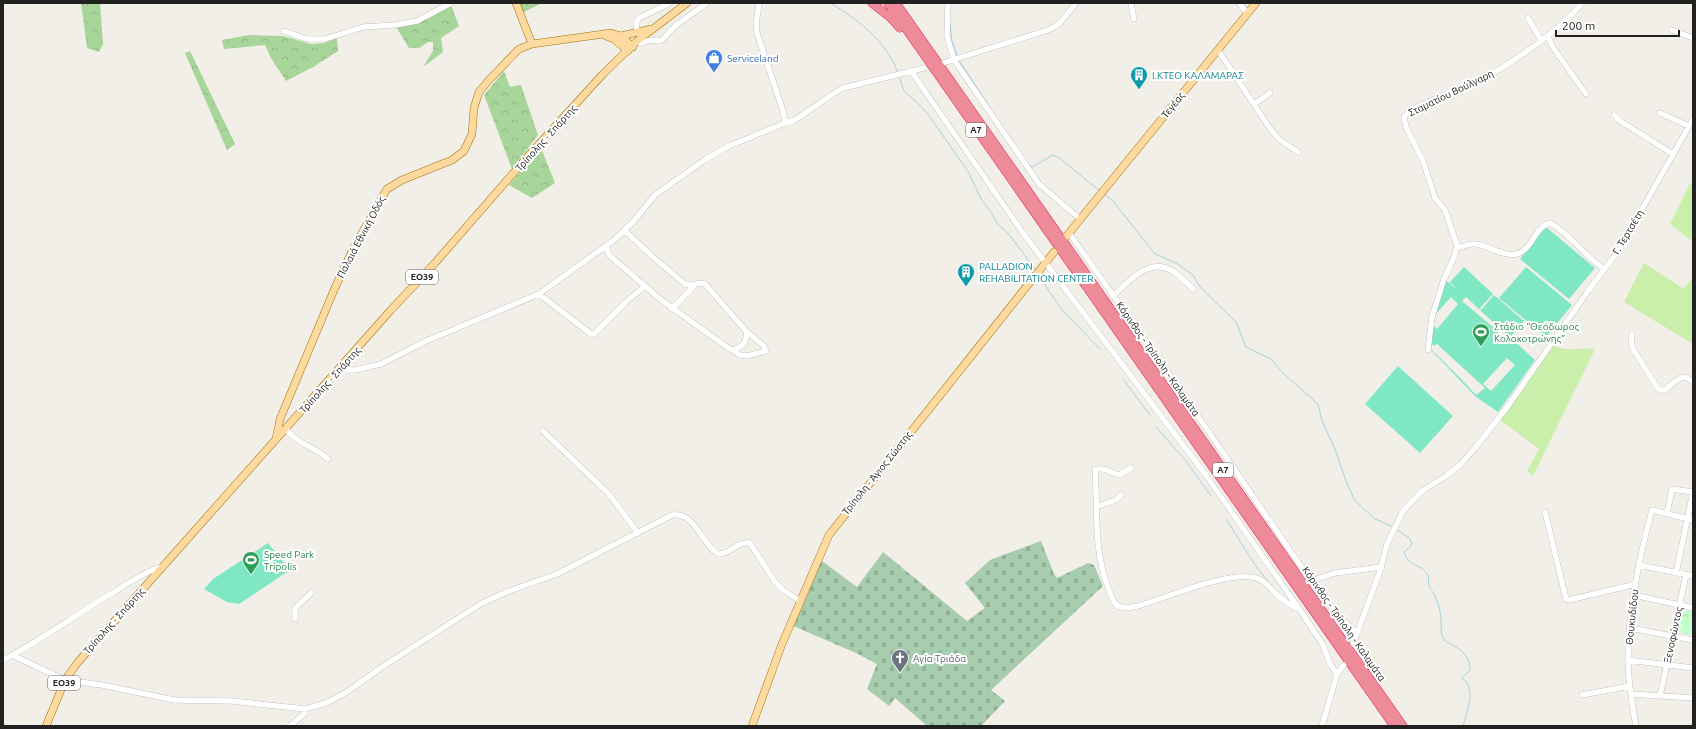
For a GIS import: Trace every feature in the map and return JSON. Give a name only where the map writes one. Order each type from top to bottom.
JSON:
[{"type":"highway","points":[[872,3],[891,18],[917,46]]},
{"type":"highway","name":"Κόρινθος - Τρίπολη - Καλαμάτα","points":[[888,3],[917,46],[1400,725]]},
{"type":"highway","name":"Κόρινθος - Τρίπολη - Καλαμάτα","points":[[896,3],[1400,725]]},
{"type":"main road","points":[[516,3],[532,44]]},
{"type":"main road","name":"Τρίπολης - Σπάρτης","points":[[46,726],[65,680],[78,662],[163,566],[603,74],[638,41],[687,3]]},
{"type":"main road","name":"Τρίπολης - Σπάρτης","points":[[630,49],[640,43],[653,30],[694,3]]},
{"type":"main road","name":"Τεγέας","points":[[1080,220],[1256,3]]},
{"type":"main road","name":"Παλαιά Εθνική Οδός","points":[[275,440],[280,419],[334,290],[353,249],[383,194],[397,182],[452,160],[464,151],[472,134],[474,108],[479,92],[515,53],[532,44],[615,33],[621,36],[653,30]]},
{"type":"main road","points":[[602,35],[611,37],[630,49]]},
{"type":"main road","points":[[621,36],[630,49]]},
{"type":"main road","points":[[621,36],[621,44]]},
{"type":"main road","points":[[1067,236],[1080,220]]},
{"type":"main road","name":"Τρίπολη - Άγιος Σώστης","points":[[752,726],[800,601],[827,538],[838,522],[1054,252]]},
{"type":"street","points":[[284,31],[307,39],[325,39],[363,27],[395,25],[418,21],[451,3]]},
{"type":"street","points":[[636,32],[636,23],[639,18],[670,3]]},
{"type":"street","points":[[640,43],[647,40],[662,40],[675,26],[707,3]]},
{"type":"street","points":[[759,3],[756,24],[757,33],[784,111],[785,123]]},
{"type":"street","points":[[948,3],[947,36],[948,43],[955,59],[1039,184],[1080,220]]},
{"type":"street","points":[[943,63],[1048,30],[1059,24],[1076,3]]},
{"type":"street","points":[[1132,3],[1134,19]]},
{"type":"street","points":[[1239,3],[1248,14]]},
{"type":"street","name":"Σταματίου Βούλγαρη","points":[[1457,248],[1446,210],[1435,198],[1423,161],[1406,127],[1404,117],[1408,113],[1434,99],[1481,79],[1509,62],[1548,36],[1582,3]]},
{"type":"street","points":[[1528,18],[1541,40]]},
{"type":"street","points":[[653,30],[656,40]]},
{"type":"street","points":[[1672,30],[1693,38]]},
{"type":"street","points":[[1548,36],[1552,46],[1586,94]]},
{"type":"street","points":[[1218,50],[1271,130],[1280,140],[1298,152]]},
{"type":"street","points":[[339,370],[355,370],[380,364],[426,341],[539,294],[625,231],[655,195],[706,159],[729,146],[795,120],[840,90],[895,74],[924,68]]},
{"type":"street","points":[[911,71],[984,178],[1208,478],[1300,610],[1322,645],[1330,664],[1337,674]]},
{"type":"street","points":[[1254,104],[1270,94]]},
{"type":"street","points":[[1660,113],[1689,126]]},
{"type":"street","points":[[1614,114],[1620,121],[1673,154]]},
{"type":"street","name":"Γ. Τερτσέτη","points":[[1353,644],[1382,567],[1387,544],[1406,507],[1414,498],[1452,471],[1475,448],[1508,406],[1556,340],[1625,240],[1693,119]]},
{"type":"street","points":[[1428,350],[1432,317],[1444,279],[1457,248],[1475,244],[1505,253],[1517,254],[1523,251],[1545,224],[1550,223],[1604,269]]},
{"type":"street","points":[[606,246],[609,255],[672,309],[732,350],[740,355],[747,356],[766,351],[764,346],[746,331],[707,286],[701,283],[688,285],[679,280],[625,231]]},
{"type":"street","points":[[1067,236],[1167,370],[1311,581],[1340,618],[1357,633]]},
{"type":"street","points":[[1113,296],[1139,272],[1145,268],[1154,266],[1165,268],[1176,273],[1193,290]]},
{"type":"street","points":[[672,309],[695,285]]},
{"type":"street","points":[[539,294],[591,334],[594,334],[627,301],[645,286]]},
{"type":"street","points":[[732,350],[740,348],[744,343],[747,336],[746,331]]},
{"type":"street","points":[[1632,334],[1631,341],[1633,349],[1659,390],[1665,390],[1684,377],[1688,377],[1693,382]]},
{"type":"street","points":[[286,428],[294,439],[319,451],[328,459]]},
{"type":"street","points":[[543,431],[609,494],[638,533]]},
{"type":"street","points":[[1131,468],[1119,475],[1103,469],[1095,469],[1100,563],[1109,590],[1117,606],[1126,608],[1138,606],[1212,581],[1250,577],[1260,579],[1289,605],[1300,610]]},
{"type":"street","points":[[1676,573],[1690,519],[1693,492],[1672,489],[1666,513],[1690,519]]},
{"type":"street","points":[[1096,508],[1116,500],[1121,495]]},
{"type":"street","name":"Θουκυδίδου","points":[[1636,726],[1628,660],[1630,628],[1638,565],[1652,510],[1666,513]]},
{"type":"street","points":[[1544,512],[1566,599],[1569,600],[1636,584]]},
{"type":"street","points":[[12,655],[65,680],[102,685],[174,700],[232,701],[305,709],[326,703],[347,692],[382,666],[434,635],[478,605],[509,591],[557,574],[672,515],[684,516],[689,519],[711,549],[718,554],[726,554],[742,543],[750,543],[775,582],[783,590],[800,601]]},
{"type":"street","points":[[1638,565],[1693,576]]},
{"type":"street","points":[[3,660],[30,645],[150,570],[163,566]]},
{"type":"street","points":[[1311,581],[1335,573],[1382,567]]},
{"type":"street","name":"Ξενοφώντος","points":[[1660,696],[1686,575]]},
{"type":"street","points":[[296,619],[295,608],[298,603],[311,593]]},
{"type":"street","points":[[1634,595],[1693,608]]},
{"type":"street","points":[[1630,628],[1693,640]]},
{"type":"street","points":[[1628,660],[1693,668]]},
{"type":"street","points":[[1322,726],[1337,674],[1344,665]]},
{"type":"street","points":[[1582,695],[1630,686]]},
{"type":"street","points":[[1631,694],[1693,698]]},
{"type":"street","points":[[290,726],[304,714],[305,709]]},
{"type":"green space","points":[[81,3],[100,3],[103,44],[99,52],[87,48]]},
{"type":"green space","points":[[518,3],[542,3],[522,13]]},
{"type":"green space","points":[[451,5],[459,26],[441,38],[443,52],[423,67],[433,51],[433,42],[428,42],[419,48],[409,48],[396,27]]},
{"type":"green space","points":[[249,35],[283,36],[311,44],[324,43],[337,38],[338,51],[313,67],[286,81],[271,58],[265,45],[224,49],[222,40]]},
{"type":"green space","points":[[190,51],[235,144],[227,150],[185,53]]},
{"type":"green space","points":[[504,71],[510,87],[521,85],[538,135],[512,169],[484,95]]},
{"type":"green space","points":[[541,148],[555,183],[532,198],[509,185]]},
{"type":"green space","points":[[1690,183],[1693,184],[1693,242],[1670,224]]},
{"type":"green space","points":[[1546,227],[1595,268],[1569,299],[1520,259]]},
{"type":"green space","points":[[1644,263],[1684,289],[1693,276],[1693,344],[1624,302]]},
{"type":"green space","name":"Στάδιο “Θεόδωρος Κολοκοτρώνης”","points":[[1464,267],[1493,294],[1479,309],[1481,310],[1494,295],[1524,321],[1510,337],[1497,326],[1494,329],[1511,344],[1514,340],[1535,360],[1498,412],[1476,397],[1430,349],[1434,315],[1446,282],[1447,281],[1459,291],[1450,282]],"holes":[[[1451,297],[1458,304],[1437,329],[1434,326],[1435,315]],[[1466,297],[1496,325],[1494,328],[1462,301]],[[1432,344],[1434,346],[1437,344],[1485,388],[1476,395],[1431,349]],[[1507,358],[1515,365],[1491,391],[1483,384]]]},
{"type":"green space","points":[[1526,267],[1572,305],[1546,337],[1499,298]]},
{"type":"green space","points":[[1554,345],[1564,349],[1595,349],[1533,476],[1527,471],[1539,449],[1500,420]]},
{"type":"green space","points":[[1398,366],[1453,416],[1420,453],[1365,404]]},
{"type":"green space","points":[[1041,541],[1057,578],[1088,563],[1094,565],[1103,586],[991,690],[1005,701],[981,726],[927,726],[895,698],[889,706],[867,689],[877,664],[856,653],[791,625],[818,558],[857,587],[883,552],[967,621],[985,608],[965,583],[990,560]]},
{"type":"green space","name":"Speed Park Tripolis","points":[[268,543],[290,570],[239,604],[227,602],[204,589],[213,579]]},
{"type":"green space","points":[[1682,608],[1693,610],[1692,635],[1677,632]]},
{"type":"waterway","points":[[830,3],[851,16],[879,41],[887,51],[898,73]]},
{"type":"waterway","points":[[950,24],[952,41],[957,55]]},
{"type":"waterway","points":[[959,60],[989,106]]},
{"type":"waterway","points":[[899,76],[904,91],[919,104],[930,117],[969,173],[981,199],[991,212],[998,225],[1007,232],[1036,270]]},
{"type":"waterway","points":[[1029,165],[1032,167],[1053,155],[1058,157],[1100,191]]},
{"type":"waterway","points":[[1104,194],[1113,201],[1155,254],[1176,263],[1193,275],[1200,287],[1236,322],[1246,347],[1271,359],[1283,373],[1318,404],[1322,421],[1335,449],[1346,481],[1355,501],[1375,519],[1394,527]]},
{"type":"waterway","points":[[1039,276],[1062,310],[1100,349]]},
{"type":"waterway","points":[[1123,379],[1150,415]]},
{"type":"waterway","points":[[1156,427],[1186,461],[1211,496]]},
{"type":"waterway","points":[[1226,519],[1255,565],[1268,581]]},
{"type":"waterway","points":[[1396,529],[1409,538],[1412,543],[1411,546],[1404,552],[1408,560],[1425,571],[1428,575],[1429,586],[1436,598],[1441,617],[1441,632],[1443,638],[1445,641],[1466,655],[1468,659],[1470,670],[1462,678],[1467,682],[1470,700],[1463,726]]},
{"type":"place","name":"Serviceland","points":[[714,73]]},
{"type":"place","name":"Ι.ΚΤΕΟ ΚΑΛΑΜΑΡΑΣ","points":[[1139,90]]},
{"type":"place","name":"PALLADION REHABILITATION CENTER","points":[[966,287]]},
{"type":"place","name":"Στάδιο “Θεόδωρος Κολοκοτρώνης”","points":[[1481,347]]},
{"type":"place","name":"Speed Park Tripolis","points":[[251,575]]},
{"type":"place","name":"Αγία Τριάδα","points":[[900,673]]}]
